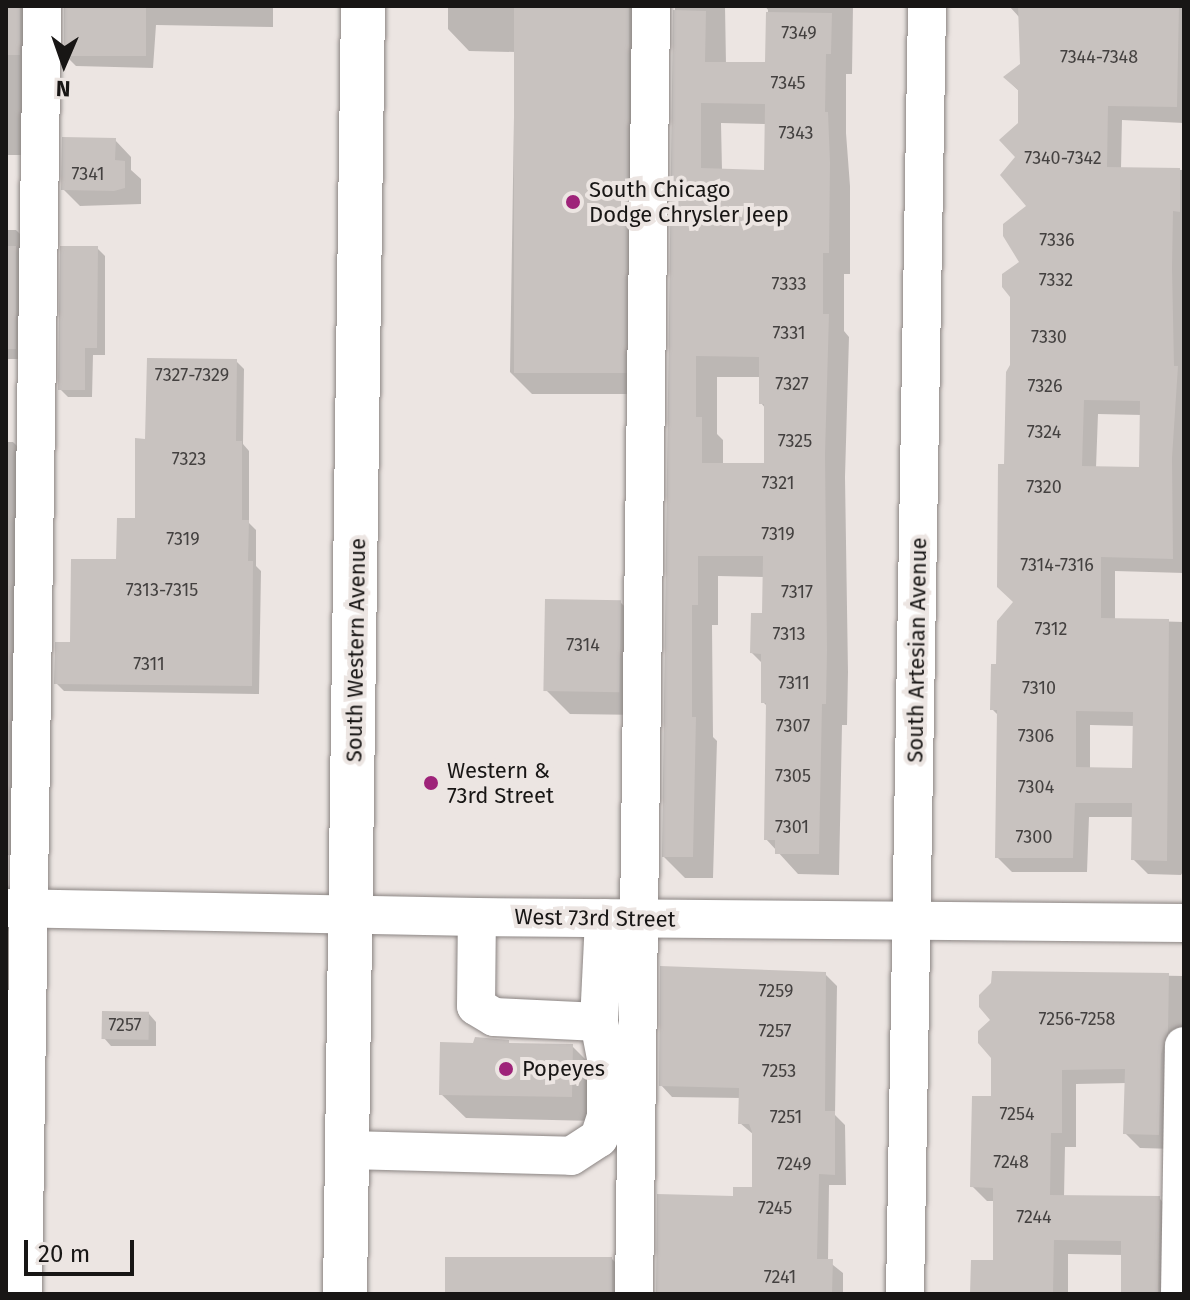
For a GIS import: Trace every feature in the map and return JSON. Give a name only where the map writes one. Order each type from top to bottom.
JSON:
[{"type":"main road","name":"South Western Avenue","points":[[345,1294],[363,6]]},
{"type":"street","points":[[23,1294],[18,908],[42,6]]},
{"type":"street","points":[[634,1294],[622,919],[651,6]]},
{"type":"street","name":"South Artesian Avenue","points":[[905,1294],[927,6]]},
{"type":"street","name":"West 73rd Street","points":[[18,908],[622,919],[1184,923]]},
{"type":"street","points":[[477,917],[476,1006],[494,1017],[599,1022]]},
{"type":"street","points":[[348,1150],[571,1156],[599,1138],[606,1116],[606,1058],[599,1022],[622,919]]},
{"type":"street","points":[[1180,1294],[1184,1046]]},
{"type":"building","points":[[6,6],[20,6],[20,55],[6,55]]},
{"type":"building","points":[[64,6],[146,6],[146,56],[64,56]]},
{"type":"building","name":"South Chicago Dodge Chrysler Jeep","points":[[514,6],[629,6],[629,373],[514,373]]},
{"type":"building","points":[[1018,6],[1179,6],[1177,107],[1108,106],[1107,167],[1180,168],[1180,212],[1173,211],[1174,366],[1178,366],[1172,458],[1173,559],[1101,557],[1101,618],[1169,619],[1167,861],[1131,860],[1132,803],[1075,803],[1073,858],[995,858],[997,710],[990,710],[991,664],[996,664],[997,621],[1013,602],[997,587],[998,464],[1004,464],[1006,372],[1010,365],[1010,297],[1002,287],[1002,274],[1019,262],[1003,236],[1003,224],[1026,206],[1000,175],[1015,157],[999,140],[1018,123],[1018,90],[1003,77],[1020,64]],"holes":[[[1084,400],[1140,401],[1139,467],[1082,466]],[[1076,711],[1133,712],[1132,768],[1076,767]]]},
{"type":"building","points":[[673,10],[706,11],[705,62],[765,62],[766,12],[832,13],[831,54],[826,54],[825,112],[828,112],[830,163],[829,253],[823,253],[823,314],[829,314],[825,454],[827,650],[826,704],[822,704],[819,854],[775,854],[775,840],[764,840],[766,703],[761,703],[761,654],[750,653],[751,613],[762,613],[763,556],[698,556],[698,605],[692,605],[692,717],[696,717],[693,857],[662,857]],"holes":[[[701,103],[765,104],[764,170],[701,168]],[[696,356],[759,357],[759,404],[764,404],[764,463],[702,463],[702,417],[696,417]]]},
{"type":"building","points":[[62,137],[116,138],[115,160],[125,161],[125,188],[114,191],[61,190]]},
{"type":"building","points":[[6,246],[16,246],[16,349],[6,349]]},
{"type":"building","points":[[60,246],[98,246],[97,348],[85,348],[85,390],[58,390]]},
{"type":"building","points":[[147,358],[237,359],[236,441],[242,441],[242,520],[249,520],[248,561],[253,561],[252,686],[54,684],[55,642],[70,642],[71,559],[116,559],[117,518],[135,518],[135,438],[145,439]]},
{"type":"building","points":[[545,599],[621,600],[619,692],[543,691]]},
{"type":"building","points":[[660,966],[826,972],[825,1111],[835,1111],[835,1175],[819,1174],[817,1259],[833,1259],[832,1294],[656,1294],[657,1194],[733,1196],[733,1187],[752,1187],[752,1132],[749,1124],[738,1124],[739,1088],[659,1086]]},
{"type":"building","points":[[992,971],[1169,973],[1168,1032],[1161,1054],[1159,1135],[1123,1134],[1125,1069],[1062,1070],[1062,1133],[1051,1133],[1050,1195],[1160,1196],[1158,1294],[1121,1294],[1121,1241],[1054,1240],[1053,1294],[970,1294],[971,1260],[993,1260],[993,1188],[970,1187],[972,1096],[991,1096],[991,1058],[978,1043],[978,1031],[990,1020],[979,1007],[979,995],[991,983]]},
{"type":"building","points":[[102,1011],[149,1012],[149,1040],[102,1039]]},
{"type":"building","name":"Popeyes","points":[[475,1037],[509,1040],[509,1043],[573,1044],[572,1097],[439,1095],[440,1042],[473,1043]]},
{"type":"building","points":[[445,1257],[612,1257],[612,1292],[445,1292]]},
{"type":"place","name":"South Chicago Dodge Chrysler Jeep","points":[[573,202]]},
{"type":"place","name":"Western & 73rd Street","points":[[431,783]]},
{"type":"place","name":"Popeyes","points":[[506,1069]]}]
